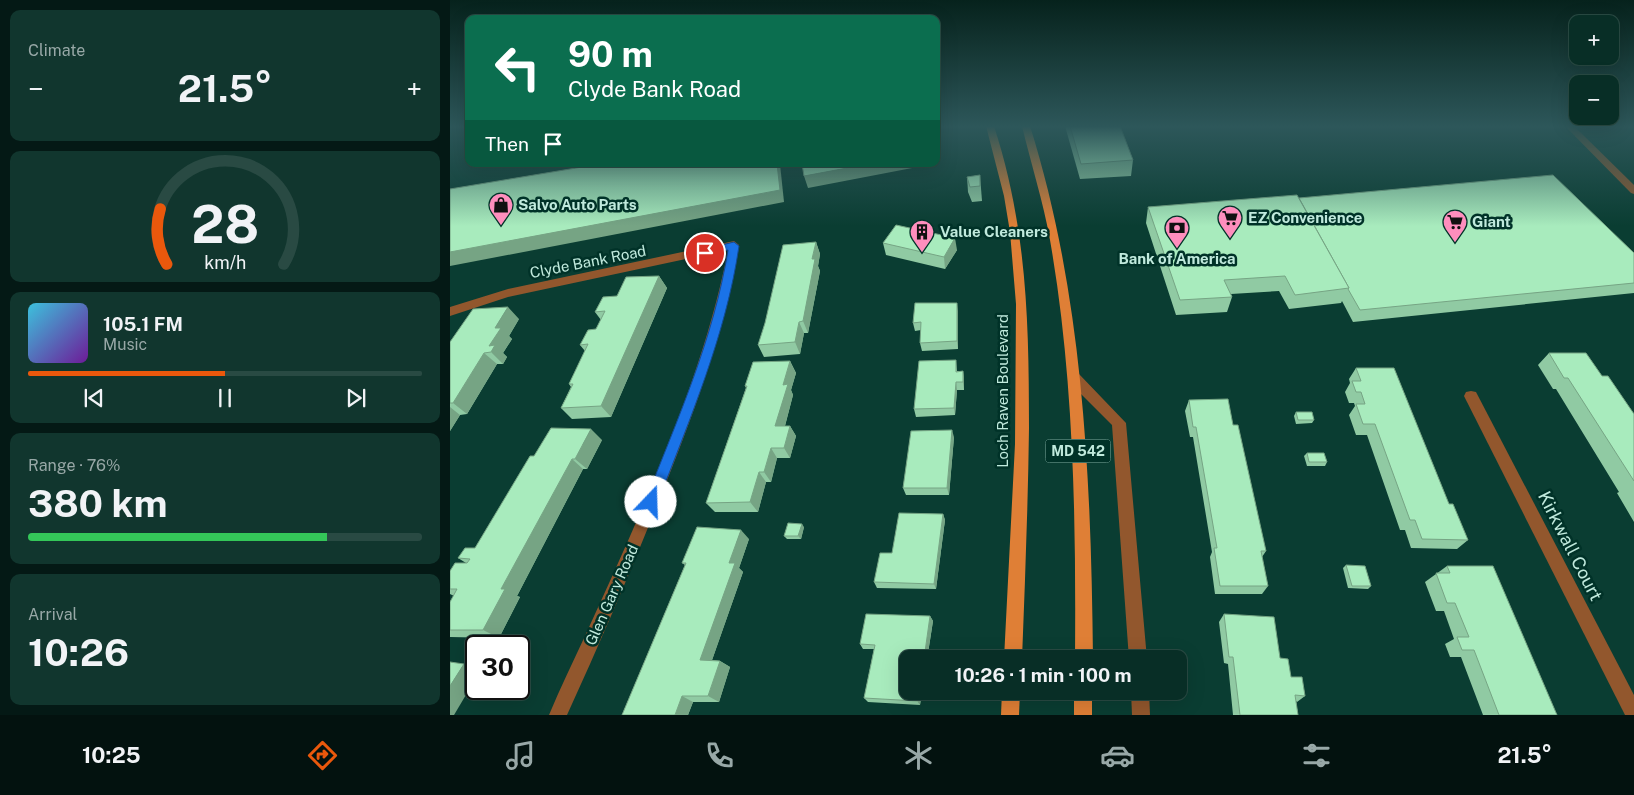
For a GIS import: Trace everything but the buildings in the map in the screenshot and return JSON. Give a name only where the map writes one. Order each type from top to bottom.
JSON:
[{"type":"main road","name":"Loch Raven Boulevard","points":[[1000,159],[1014,216],[1021,274],[1024,346],[1021,513],[1013,650]]},
{"type":"main road","name":"MD 542","points":[[1036,159],[1057,244],[1074,378],[1081,504],[1084,650]]},
{"type":"main road","points":[[1010,715],[1011,700]]},
{"type":"main road","points":[[1083,700],[1083,715]]},
{"type":"street","points":[[1602,159],[1634,191]]},
{"type":"street","name":"Clyde Bank Road","points":[[450,312],[501,294],[734,246]]},
{"type":"street","name":"Glen Gary Road","points":[[558,715],[637,539],[701,374],[728,281],[734,246]]},
{"type":"street","points":[[1074,378],[1119,423],[1137,650]]},
{"type":"street","name":"Kirkwall Court","points":[[1471,396],[1634,714]]},
{"type":"street","points":[[1140,700],[1140,715]]},
{"type":"place","name":"Salvo Auto Parts","points":[[501,226]]},
{"type":"place","name":"EZ Convenience","points":[[1230,239]]},
{"type":"place","name":"Giant","points":[[1455,243]]},
{"type":"place","name":"Bank of America","points":[[1177,249]]},
{"type":"place","name":"Value Cleaners","points":[[922,253]]},
{"type":"route","points":[[651,502],[701,374],[728,281],[734,246],[705,253]]}]
